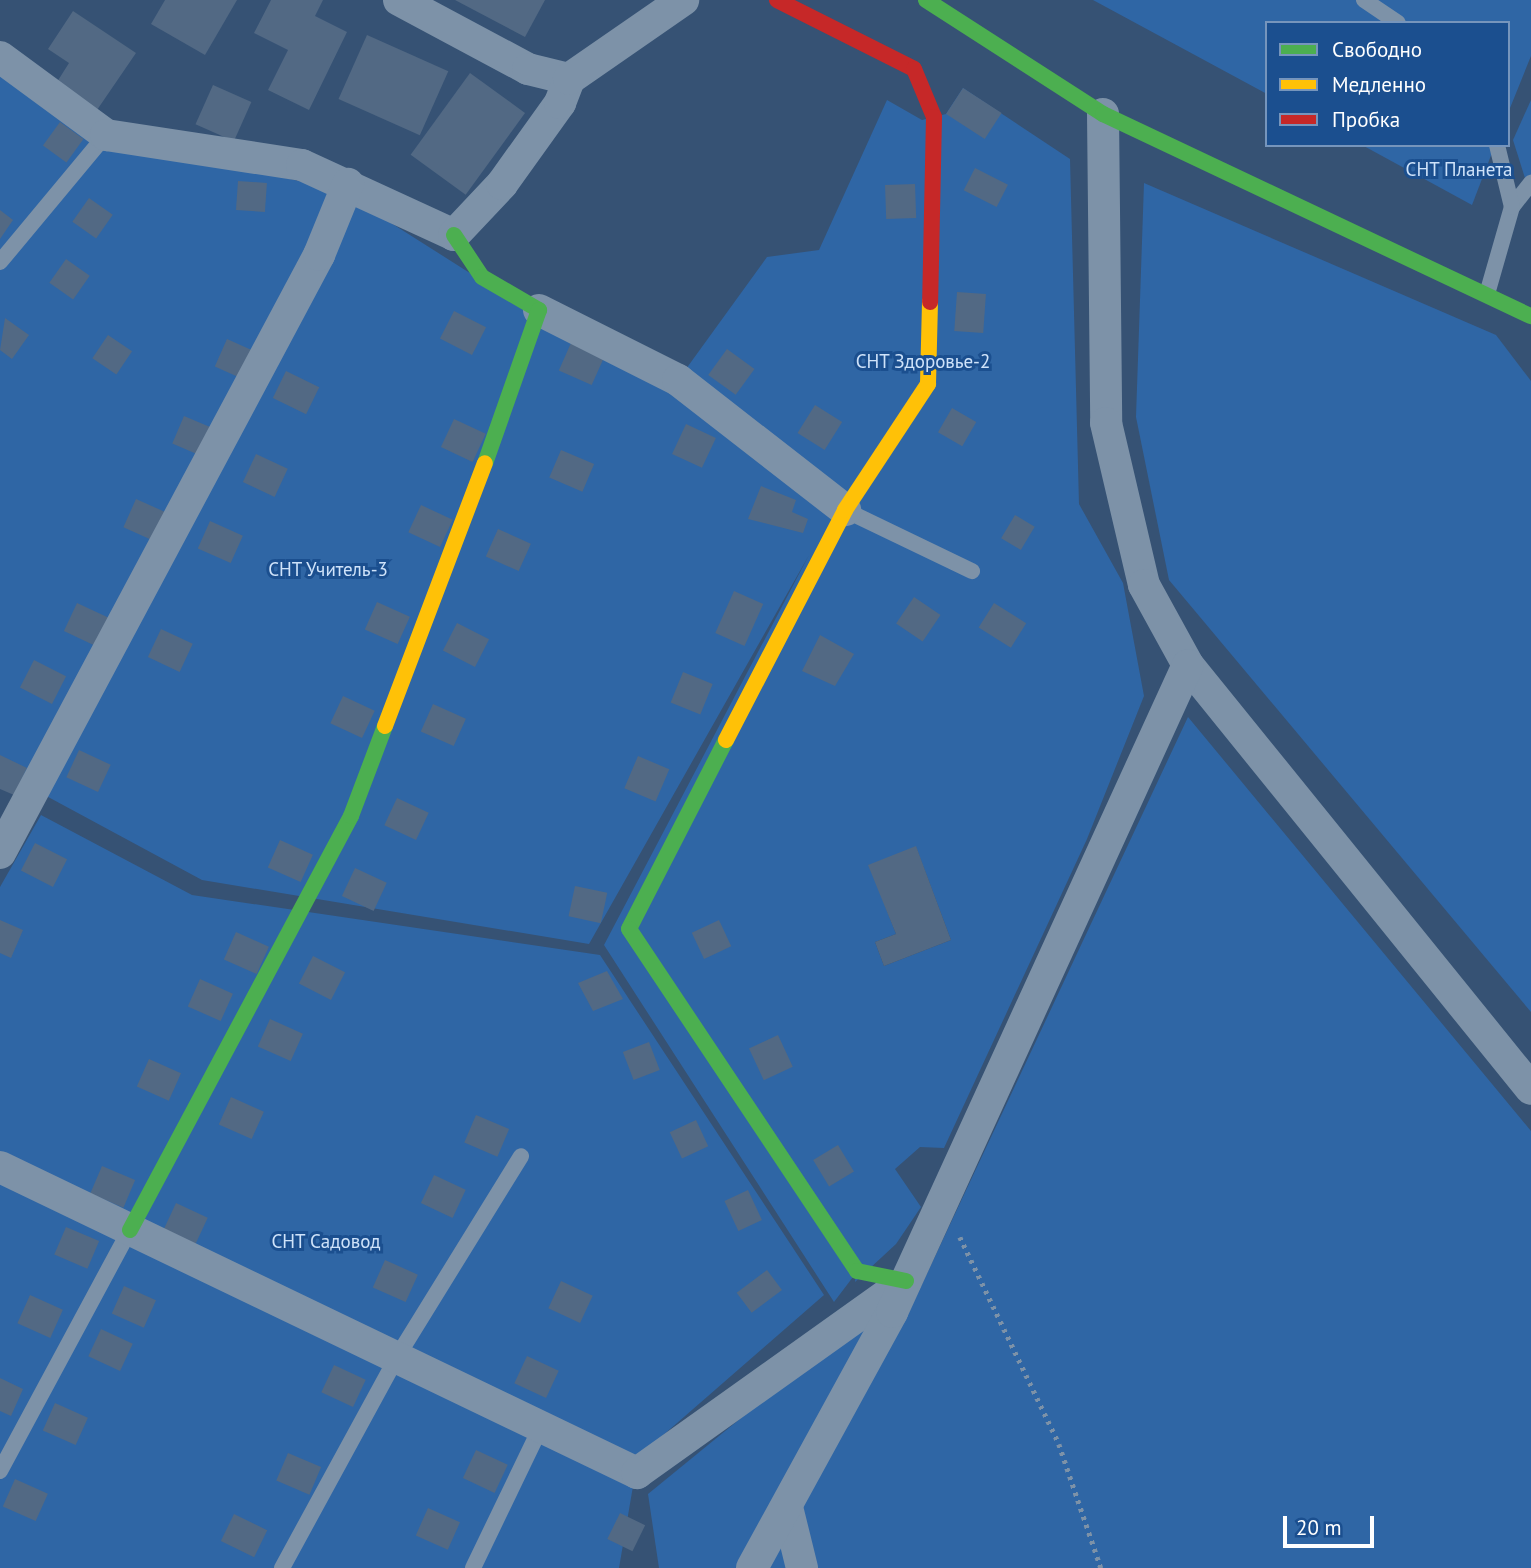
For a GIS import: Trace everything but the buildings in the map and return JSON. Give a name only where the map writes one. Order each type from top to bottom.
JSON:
[{"type":"street","points":[[399,0],[528,69],[569,79]]},
{"type":"street","points":[[454,235],[502,184],[560,103],[569,79],[683,0]]},
{"type":"street","points":[[777,0],[914,69],[934,117],[928,384],[845,510],[629,929],[857,1271],[906,1281]]},
{"type":"street","points":[[926,0],[1103,114],[1531,316]]},
{"type":"street","points":[[0,57],[106,135],[302,165],[454,235],[482,277],[539,310],[678,380],[845,510]]},
{"type":"street","points":[[1103,114],[1106,423],[1144,585],[1188,664],[1531,1089]]},
{"type":"street","points":[[0,853],[319,255],[348,184]]},
{"type":"street","points":[[130,1230],[351,816],[539,310]]},
{"type":"street","points":[[752,1568],[906,1281],[1188,664]]},
{"type":"street","points":[[0,1167],[637,1472],[906,1281]]},
{"type":"street","points":[[787,1507],[802,1568]]},
{"type":"lane","points":[[1364,0],[1395,21]]},
{"type":"lane","points":[[0,262],[106,135]]},
{"type":"lane","points":[[1497,147],[1512,207]]},
{"type":"lane","points":[[1487,294],[1512,207],[1531,183]]},
{"type":"lane","points":[[845,510],[972,571]]},
{"type":"lane","points":[[282,1568],[397,1357],[521,1156]]},
{"type":"lane","points":[[0,1471],[130,1230]]},
{"type":"lane","points":[[473,1568],[541,1427]]},
{"type":"path","points":[[943,1202],[1059,1444],[1101,1568]]},
{"type":"green space","name":"СНТ Планета","points":[[1093,0],[1531,0],[1531,56],[1510,108],[1510,21],[1265,21],[1265,93]]},
{"type":"green space","points":[[0,64],[99,136],[339,190],[525,308],[678,380],[767,257],[819,250],[887,100],[922,120],[946,114],[963,88],[1070,159],[1079,504],[1123,583],[1144,696],[1087,839],[944,1148],[920,1147],[895,1169],[921,1207],[896,1244],[855,1282],[856,1273],[834,1302],[604,945],[809,555],[589,944],[202,880],[0,771]],"holes":[[[916,847],[951,940],[884,966],[875,942],[896,934],[884,903]]]},
{"type":"green space","points":[[1531,100],[1531,197],[1513,140]]},
{"type":"green space","name":"СНТ Планета","points":[[1366,147],[1494,147],[1472,205]]},
{"type":"green space","points":[[1144,183],[1496,335],[1531,381],[1531,1012],[1169,580],[1136,417]]},
{"type":"green space","points":[[1188,717],[1531,1131],[1531,1568],[761,1568],[908,1314]]},
{"type":"green space","name":"СНТ Садовод","points":[[41,815],[192,895],[600,955],[824,1295],[638,1457],[619,1568],[0,1568],[0,887]]},
{"type":"green space","points":[[879,1314],[739,1568],[659,1568],[648,1494],[867,1315]]},
{"type":"traffic: fast","points":[[926,0],[1103,114],[1531,316]]},
{"type":"traffic: fast","points":[[454,235],[482,277],[539,310],[485,463]]},
{"type":"traffic: fast","points":[[130,1230],[351,816],[385,726]]},
{"type":"traffic: fast","points":[[726,740],[629,929],[857,1271],[906,1281]]},
{"type":"traffic: slow","points":[[726,740],[845,510],[928,384],[930,302]]},
{"type":"traffic: slow","points":[[385,726],[485,463]]},
{"type":"traffic: jam","points":[[777,0],[914,69],[934,117],[930,302]]},
{"type":"park label","name":"СНТ Здоровье-2","points":[[923,362]]},
{"type":"park label","name":"СНТ Учитель-3","points":[[328,570]]}]
